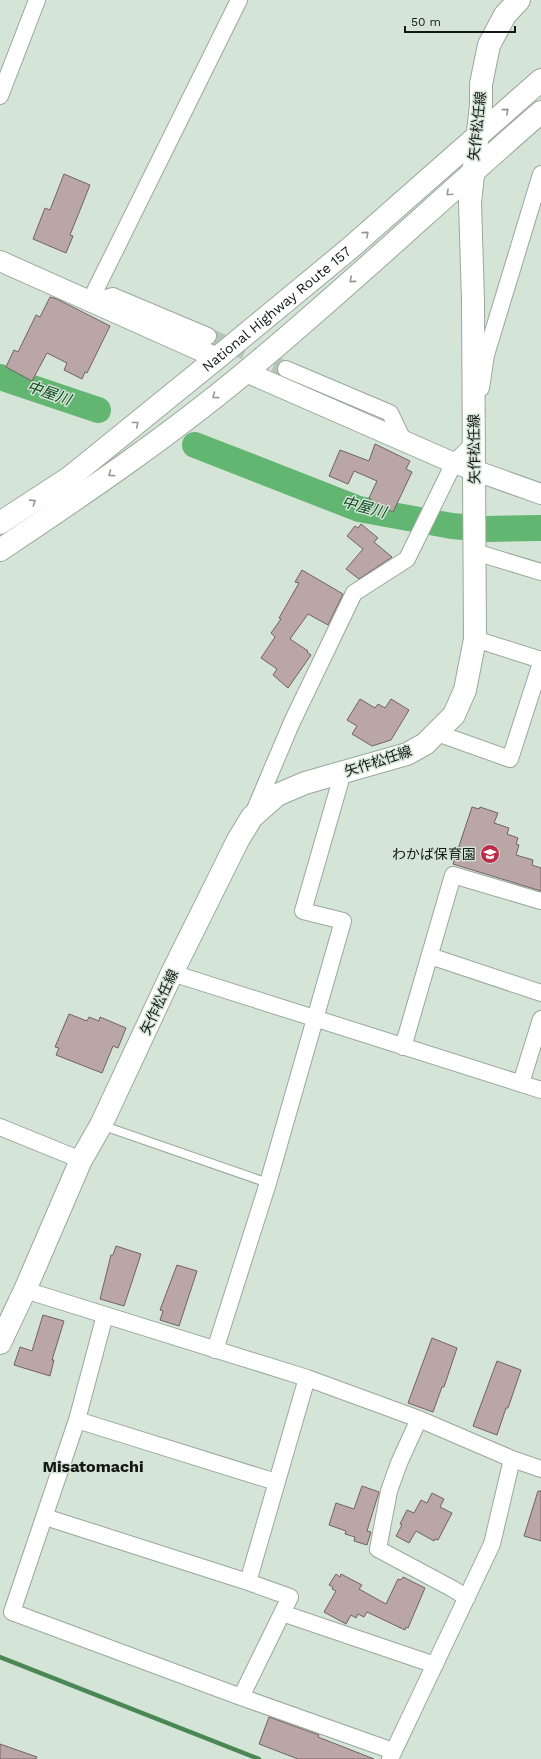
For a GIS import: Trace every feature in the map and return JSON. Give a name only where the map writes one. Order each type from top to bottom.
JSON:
[{"type":"main road","name":"矢作松任線","points":[[0,1343],[25,1290],[81,1160],[101,1125],[172,973],[238,840],[252,817],[277,795],[305,783],[407,754],[425,744],[454,715],[465,690],[475,639],[473,301],[470,202],[472,172],[482,84],[490,45],[505,15],[519,0]]},
{"type":"main road","name":"National Highway Route 157","points":[[0,523],[69,478],[217,358],[349,249],[541,80]]},
{"type":"main road","name":"National Highway Route 157","points":[[0,550],[100,482],[246,372],[399,240],[472,172],[541,112]]},
{"type":"street","points":[[0,96],[37,0]]},
{"type":"street","points":[[89,302],[239,0]]},
{"type":"street","points":[[252,817],[292,722],[354,593],[407,559],[454,463],[473,444],[486,355],[541,174]]},
{"type":"street","points":[[0,262],[217,358]]},
{"type":"street","points":[[89,302],[113,296],[208,336]]},
{"type":"street","points":[[286,369],[390,413],[403,440]]},
{"type":"street","points":[[246,372],[454,463],[541,494]]},
{"type":"street","points":[[475,548],[541,572]]},
{"type":"street","points":[[436,733],[510,759],[541,662],[475,639]]},
{"type":"street","points":[[215,1350],[268,1184],[344,921],[303,911],[343,772]]},
{"type":"street","points":[[404,1047],[453,875],[541,902]]},
{"type":"street","points":[[430,956],[541,992]]},
{"type":"street","points":[[172,973],[541,1090]]},
{"type":"street","points":[[521,1083],[541,1019]]},
{"type":"street","points":[[0,1126],[81,1160]]},
{"type":"street","points":[[25,1290],[307,1378],[419,1419],[512,1459],[541,1468]]},
{"type":"street","points":[[105,1315],[77,1420],[12,1612],[392,1755],[492,1544],[512,1459]]},
{"type":"street","points":[[248,1582],[307,1378]]},
{"type":"street","points":[[419,1419],[399,1463],[389,1491],[378,1550],[453,1589],[467,1598]]},
{"type":"street","points":[[77,1420],[276,1482]]},
{"type":"street","points":[[45,1517],[248,1582],[290,1597],[241,1697]]},
{"type":"street","points":[[282,1613],[435,1665]]},
{"type":"lane","points":[[101,1125],[268,1184]]},
{"type":"building","points":[[64,174],[90,185],[70,235],[73,236],[66,253],[33,239],[45,208],[50,210]]},
{"type":"building","points":[[50,297],[57,299],[110,326],[87,373],[85,372],[82,379],[64,370],[67,363],[47,353],[32,381],[6,367],[14,350],[18,352],[36,315],[40,317]]},
{"type":"building","points":[[375,444],[410,461],[406,469],[412,472],[393,512],[370,501],[371,499],[369,498],[377,481],[354,471],[348,484],[329,476],[340,450],[369,461]]},
{"type":"building","points":[[361,524],[378,538],[374,542],[392,557],[359,579],[346,569],[363,549],[347,536],[355,526],[358,528]]},
{"type":"building","points":[[302,570],[343,594],[328,625],[308,614],[290,639],[308,651],[307,652],[311,655],[288,688],[273,675],[277,669],[261,658],[275,637],[271,633],[281,619],[279,618],[299,583],[295,582]]},
{"type":"building","points":[[360,699],[375,708],[378,704],[385,708],[391,699],[409,710],[391,740],[372,746],[352,734],[357,726],[347,720]]},
{"type":"building","points":[[472,807],[479,809],[480,807],[498,813],[494,823],[509,828],[507,834],[518,838],[516,844],[519,845],[516,855],[533,860],[532,865],[541,868],[541,891],[453,864]]},
{"type":"building","points":[[69,1014],[87,1021],[89,1017],[99,1021],[100,1017],[126,1028],[118,1048],[113,1046],[102,1073],[56,1055],[59,1048],[55,1047]]},
{"type":"building","points":[[116,1246],[141,1254],[124,1306],[100,1299],[111,1255],[113,1255]]},
{"type":"building","points":[[177,1265],[197,1271],[179,1326],[160,1320],[163,1311],[160,1310]]},
{"type":"building","points":[[43,1315],[64,1321],[52,1360],[54,1360],[50,1376],[14,1365],[20,1347],[32,1351]]},
{"type":"building","points":[[432,1338],[457,1348],[444,1387],[442,1387],[433,1412],[408,1403]]},
{"type":"building","points":[[497,1361],[521,1370],[497,1435],[473,1426]]},
{"type":"building","points":[[362,1486],[379,1492],[367,1531],[371,1532],[367,1545],[354,1541],[355,1537],[345,1534],[346,1531],[329,1525],[336,1503],[354,1509]]},
{"type":"building","points":[[538,1491],[541,1491],[541,1541],[524,1536]]},
{"type":"building","points":[[432,1493],[444,1499],[440,1507],[452,1513],[438,1540],[435,1539],[434,1541],[416,1531],[409,1543],[396,1536],[402,1525],[400,1524],[407,1510],[414,1513],[421,1500],[427,1503]]},
{"type":"building","points":[[336,1574],[340,1577],[341,1574],[362,1585],[359,1589],[386,1604],[398,1579],[401,1580],[403,1577],[425,1588],[408,1628],[406,1627],[405,1630],[367,1612],[364,1617],[358,1614],[356,1618],[351,1615],[346,1624],[324,1612],[336,1591],[329,1585]]},
{"type":"building","points":[[269,1717],[319,1735],[318,1737],[374,1759],[298,1759],[259,1744]]},
{"type":"building","points":[[0,1744],[37,1757],[36,1759],[0,1759]]},
{"type":"waterway","name":"中屋川","points":[[0,377],[98,410]]},
{"type":"waterway","name":"中屋川","points":[[195,445],[359,509],[452,526],[487,529],[541,528]]},
{"type":"waterway","points":[[0,1657],[259,1759]]},
{"type":"tunnel","points":[[208,336],[286,369]]},
{"type":"place","name":"わかば保育園","points":[[490,854]]},
{"type":"district","name":"Misatomachi","points":[[93,1466]]}]
